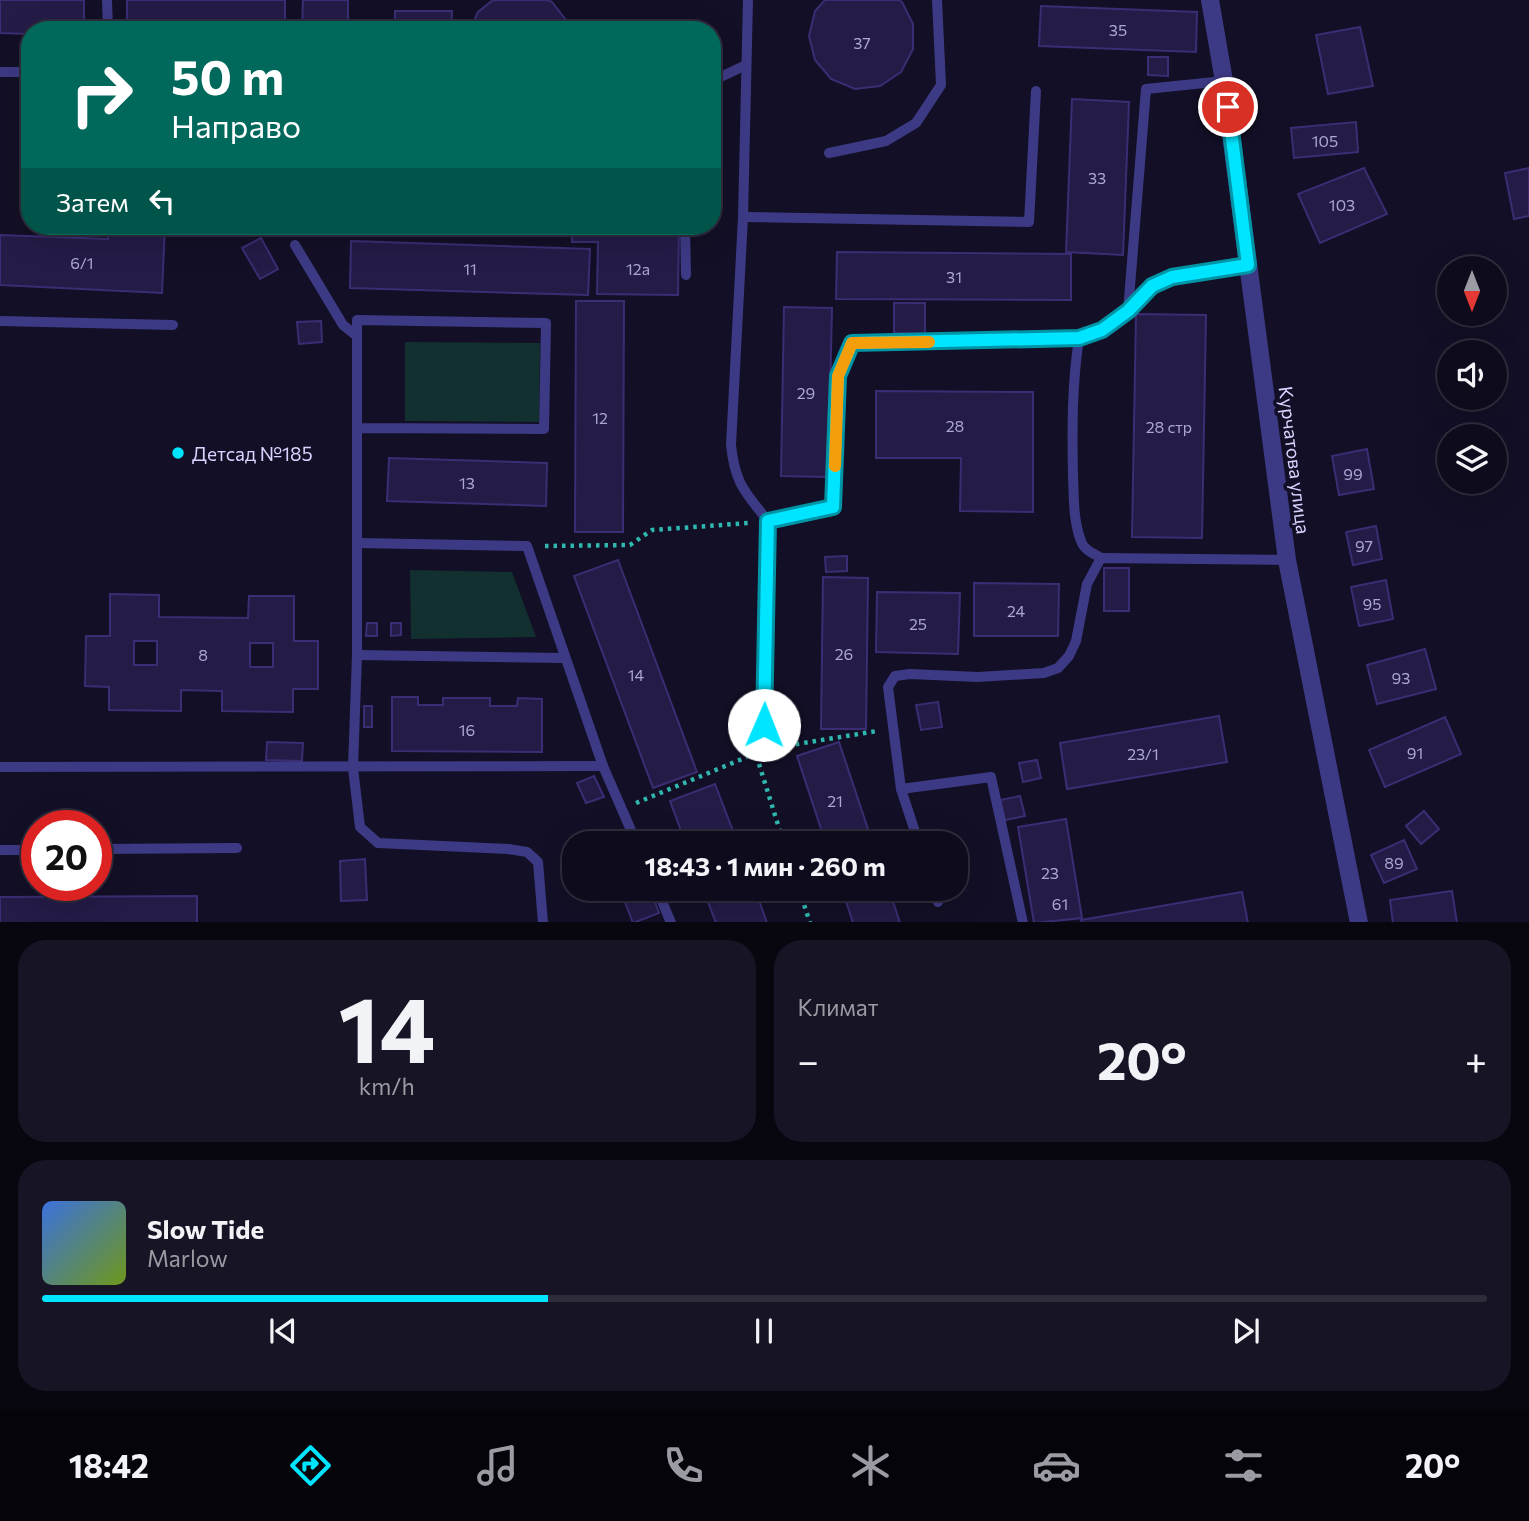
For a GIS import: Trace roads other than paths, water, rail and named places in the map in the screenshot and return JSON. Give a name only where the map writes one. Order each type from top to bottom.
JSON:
[{"type":"street","name":"Курчатова улица","points":[[1210,0],[1224,81],[1287,560],[1359,922]]},
{"type":"lane","points":[[107,0],[108,21]]},
{"type":"lane","points":[[748,0],[743,217],[731,445],[733,470],[741,487],[768,521],[763,750]]},
{"type":"lane","points":[[829,153],[886,141],[916,124],[941,85],[937,0]]},
{"type":"lane","points":[[721,77],[746,65]]},
{"type":"lane","points":[[0,72],[21,72]]},
{"type":"lane","points":[[1128,311],[1146,89],[1224,81]]},
{"type":"lane","points":[[743,217],[1029,222],[1036,91]]},
{"type":"lane","points":[[685,235],[686,275]]},
{"type":"lane","points":[[295,245],[344,325],[357,336]]},
{"type":"lane","points":[[768,521],[833,507],[838,376],[852,343],[1079,338],[1102,330],[1128,311],[1152,286],[1172,277],[1248,265]]},
{"type":"lane","points":[[357,428],[544,429],[546,323],[357,320],[357,336],[357,428],[357,655],[353,768],[360,827],[378,844],[527,852],[538,862],[543,922]]},
{"type":"lane","points":[[0,321],[173,325]]},
{"type":"lane","points":[[1079,338],[1073,373],[1072,406],[1075,516],[1081,542],[1086,549],[1101,558],[1287,560]]},
{"type":"lane","points":[[357,543],[527,546],[603,766],[631,831]]},
{"type":"lane","points":[[915,831],[901,789],[888,687],[895,676],[911,674],[978,677],[1044,673],[1058,668],[1069,656],[1076,642],[1087,584],[1101,558]]},
{"type":"lane","points":[[357,655],[565,658]]},
{"type":"lane","points":[[0,767],[603,766]]},
{"type":"lane","points":[[901,789],[991,776],[1023,922]]},
{"type":"lane","points":[[112,849],[237,848]]},
{"type":"lane","points":[[0,850],[21,850]]},
{"type":"lane","points":[[662,901],[671,922]]},
{"type":"place","name":"Детсад №185","points":[[178,453]]}]
